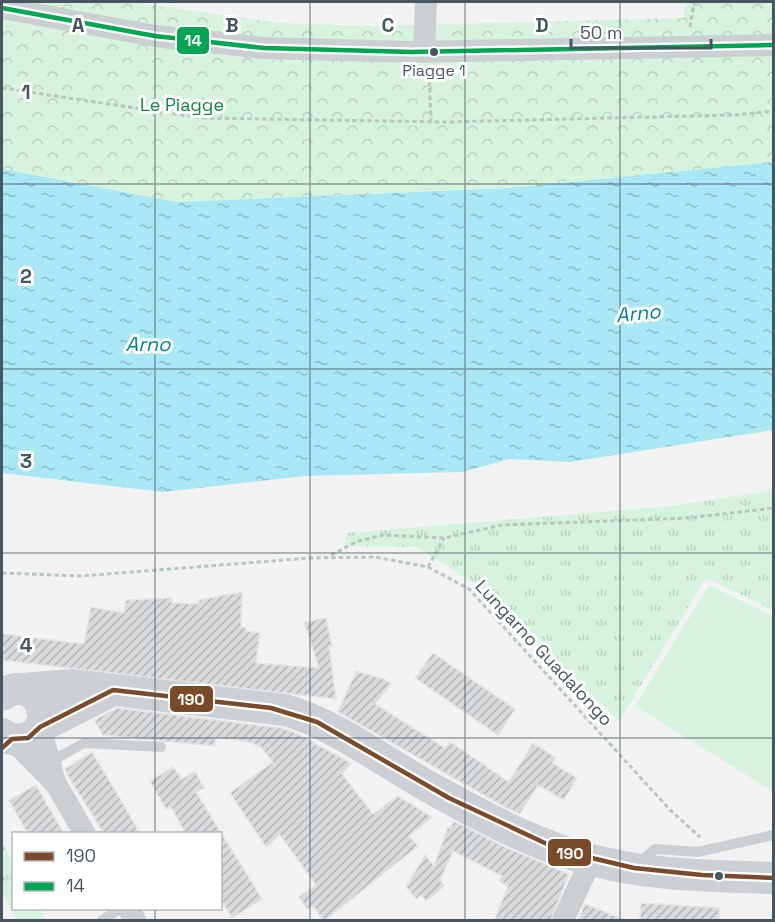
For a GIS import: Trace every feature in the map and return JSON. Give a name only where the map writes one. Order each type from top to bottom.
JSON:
[{"type":"main road","points":[[9,690],[72,685],[249,705],[304,716],[449,798],[553,847],[591,860],[634,868],[702,875],[774,878]]},
{"type":"main road","points":[[9,690],[37,697],[42,704],[43,720],[40,728]]},
{"type":"main road","points":[[5,741],[28,738],[40,728],[113,690]]},
{"type":"street","points":[[424,51],[426,2]]},
{"type":"street","points":[[2,8],[155,36],[264,48],[424,51],[774,45]]},
{"type":"street","points":[[40,728],[56,784],[84,832]]},
{"type":"street","points":[[5,741],[56,784]]},
{"type":"street","points":[[563,921],[591,860]]},
{"type":"lane","points":[[50,762],[84,743],[161,747]]},
{"type":"lane","points":[[634,868],[655,849],[698,852],[717,850],[774,835]]},
{"type":"lane","points":[[102,921],[120,910]]},
{"type":"path","points":[[689,32],[694,2]]},
{"type":"path","points":[[429,73],[431,122]]},
{"type":"path","points":[[2,88],[202,118],[431,122],[734,115],[774,111]]},
{"type":"path","points":[[327,557],[341,552],[358,541],[383,535],[444,538],[502,525],[677,519],[774,508]]},
{"type":"path","points":[[428,567],[444,538]]},
{"type":"path","name":"Lungarno Guadalongo","points":[[2,573],[81,576],[327,557],[375,557],[428,567],[469,589],[670,810],[717,850]]},
{"type":"green space","name":"Le Piagge","points":[[2,2],[131,2],[279,23],[370,26],[683,18],[686,2],[773,2],[773,163],[510,188],[177,202],[2,169]]},
{"type":"green space","points":[[773,490],[773,610],[706,578],[619,721],[478,586],[417,547],[344,546],[347,533],[673,506]]},
{"type":"green space","points":[[709,585],[773,616],[773,795],[769,789],[635,706]]},
{"type":"green space","points":[[2,842],[12,862],[12,910],[40,910],[46,920],[17,920],[2,893]]},
{"type":"water","name":"Arno","points":[[773,162],[773,430],[570,462],[510,459],[462,472],[304,476],[163,492],[2,473],[2,169],[177,202],[510,188]]},
{"type":"building","points":[[242,592],[241,627],[246,628],[245,631],[260,633],[256,663],[319,668],[304,622],[326,618],[332,646],[329,647],[336,699],[2,660],[2,634],[84,644],[91,607],[124,613],[126,600],[172,598],[172,603],[199,604],[199,600]]},
{"type":"building","points":[[433,653],[515,709],[498,735],[415,678]]},
{"type":"building","points":[[356,671],[384,679],[391,684],[375,704],[445,748],[450,742],[509,782],[533,743],[555,757],[552,763],[577,778],[564,800],[538,785],[520,814],[503,806],[338,712]]},
{"type":"building","points":[[117,708],[281,728],[296,733],[351,763],[342,774],[373,814],[398,796],[432,817],[409,836],[418,846],[324,921],[313,906],[307,909],[299,897],[316,885],[280,835],[266,847],[230,793],[273,762],[261,747],[247,741],[215,738],[215,746],[103,735],[94,720]]},
{"type":"building","points":[[92,752],[139,832],[103,832],[65,769]]},
{"type":"building","points":[[173,767],[182,779],[195,771],[204,788],[196,792],[221,832],[185,832],[171,807],[166,809],[150,781]]},
{"type":"building","points":[[36,785],[63,832],[27,832],[9,800]]},
{"type":"building","points":[[454,821],[507,848],[569,874],[550,921],[494,921],[508,886],[499,881],[502,876],[453,851],[440,880],[444,886],[426,901],[421,895],[416,899],[406,887],[425,855],[434,866],[448,827],[450,829]]},
{"type":"building","points":[[222,834],[262,899],[232,918],[222,902]]},
{"type":"building","points":[[641,903],[719,908],[719,921],[643,921],[640,919]]},
{"type":"building","points":[[585,904],[625,920],[625,921],[578,921]]},
{"type":"transit line","name":"14","points":[[2,8],[155,36],[264,48],[412,52],[774,45]]},
{"type":"transit line","name":"190","points":[[2,748],[12,739],[28,738],[40,727],[113,690],[271,708],[317,722],[449,798],[562,851],[634,868],[702,875],[774,878]]},
{"type":"place","name":"Piagge 1","points":[[434,52]]}]
